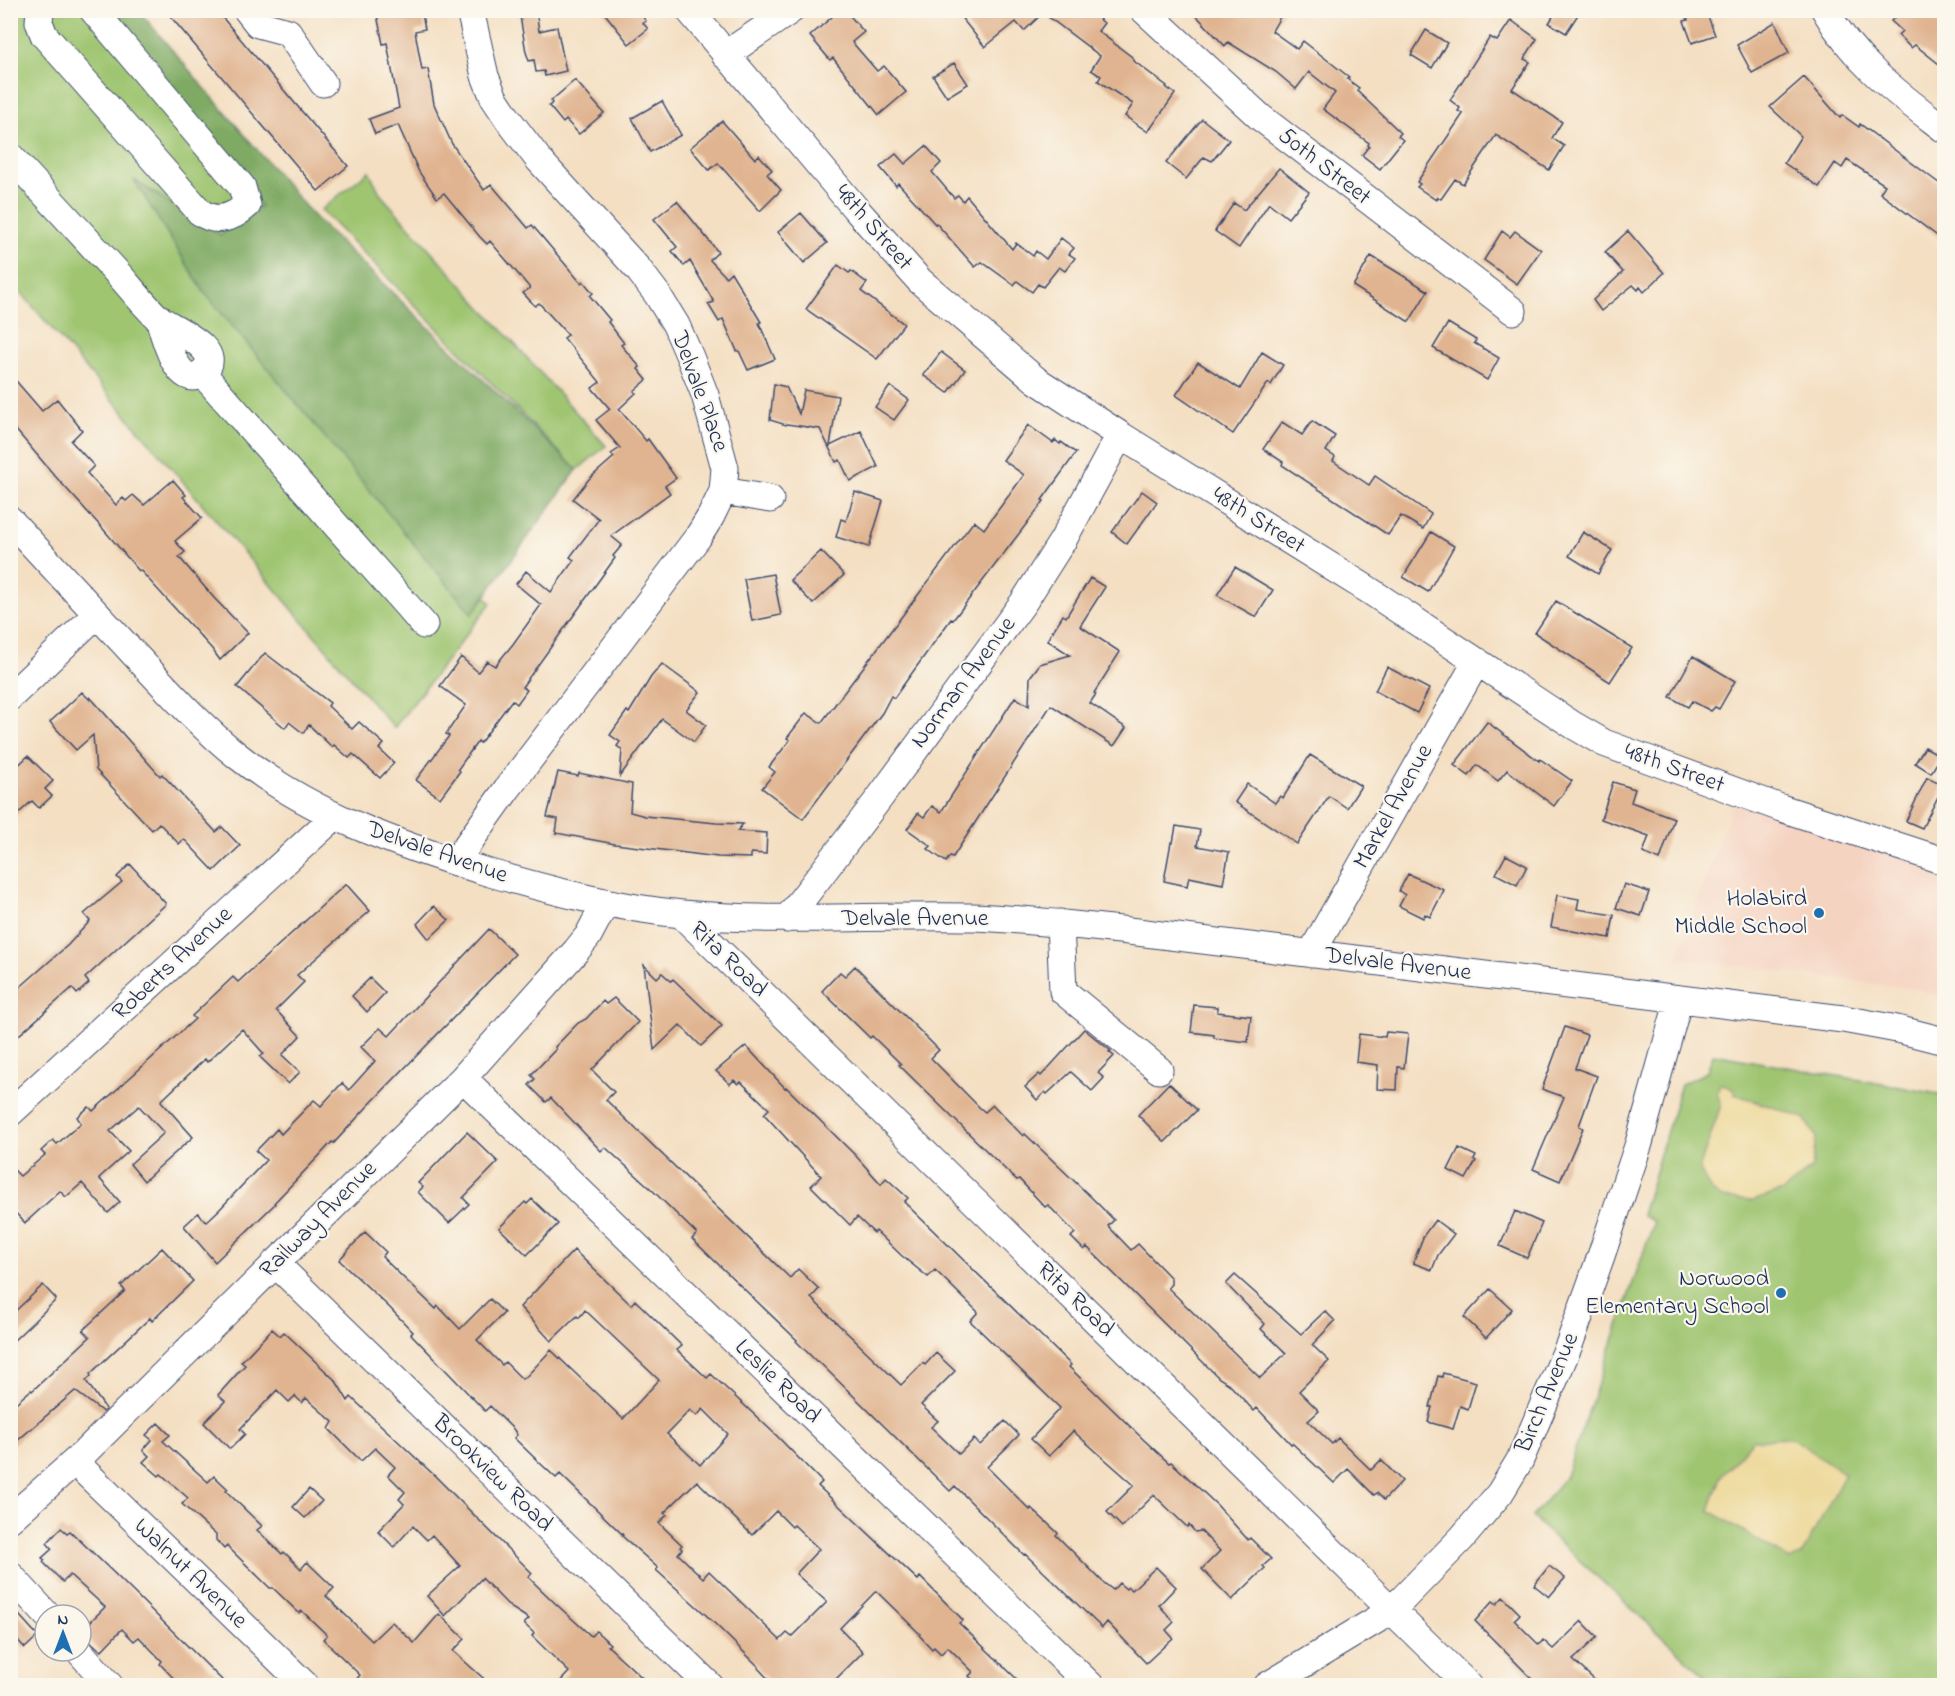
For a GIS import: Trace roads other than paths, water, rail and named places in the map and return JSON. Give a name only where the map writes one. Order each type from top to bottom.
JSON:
[{"type":"street","points":[[40,10],[39,22],[44,35],[200,212],[208,218],[220,219],[237,214],[247,205],[242,187],[93,10]]},
{"type":"street","points":[[247,10],[258,24],[288,32],[323,83]]},
{"type":"street","name":"Delvale Place","points":[[454,862],[698,537],[723,491],[725,468],[705,395],[676,325],[638,269],[539,160],[499,106],[484,76],[470,10]]},
{"type":"street","name":"48th Street","points":[[688,10],[855,208],[920,281],[1036,380],[1367,589],[1604,743],[1781,808],[1944,861]]},
{"type":"street","points":[[725,56],[791,10]]},
{"type":"street","name":"50th Street","points":[[1144,10],[1260,117],[1513,311]]},
{"type":"street","points":[[1825,10],[1835,27],[1864,63],[1887,86],[1944,129]]},
{"type":"street","points":[[10,156],[159,318],[168,350],[179,369],[186,375],[194,376],[202,373],[424,625]]},
{"type":"street","name":"Norman Avenue","points":[[787,919],[1023,603],[1063,540],[1120,435]]},
{"type":"street","points":[[723,491],[770,499]]},
{"type":"street","name":"Delvale Avenue","points":[[10,520],[190,713],[218,739],[265,776],[335,816],[412,849],[518,881],[606,902],[681,914],[787,919],[975,917],[1060,923],[1843,1019],[1944,1041]]},
{"type":"street","points":[[10,697],[97,614]]},
{"type":"street","name":"Markel Avenue","points":[[1311,954],[1477,661]]},
{"type":"street","name":"Roberts Avenue","points":[[10,1113],[335,816]]},
{"type":"street","name":"Railway Avenue","points":[[10,1519],[75,1462],[463,1078],[576,951],[588,936],[606,902]]},
{"type":"street","name":"Rita Road","points":[[681,914],[1469,1686]]},
{"type":"street","points":[[1060,923],[1063,991],[1159,1070]]},
{"type":"street","name":"Birch Avenue","points":[[1267,1686],[1391,1611],[1462,1538],[1500,1493],[1520,1460],[1569,1345],[1601,1256],[1639,1143],[1679,999]]},
{"type":"street","name":"Leslie Road","points":[[463,1078],[1091,1686]]},
{"type":"street","name":"Brookview Road","points":[[275,1263],[710,1686]]},
{"type":"street","name":"Walnut Avenue","points":[[75,1462],[306,1686]]},
{"type":"street","points":[[10,1575],[36,1603]]},
{"type":"street","points":[[90,1663],[110,1686]]},
{"type":"place","name":"Holabird Middle School","points":[[1819,913]]},
{"type":"place","name":"Norwood Elementary School","points":[[1781,1293]]}]
